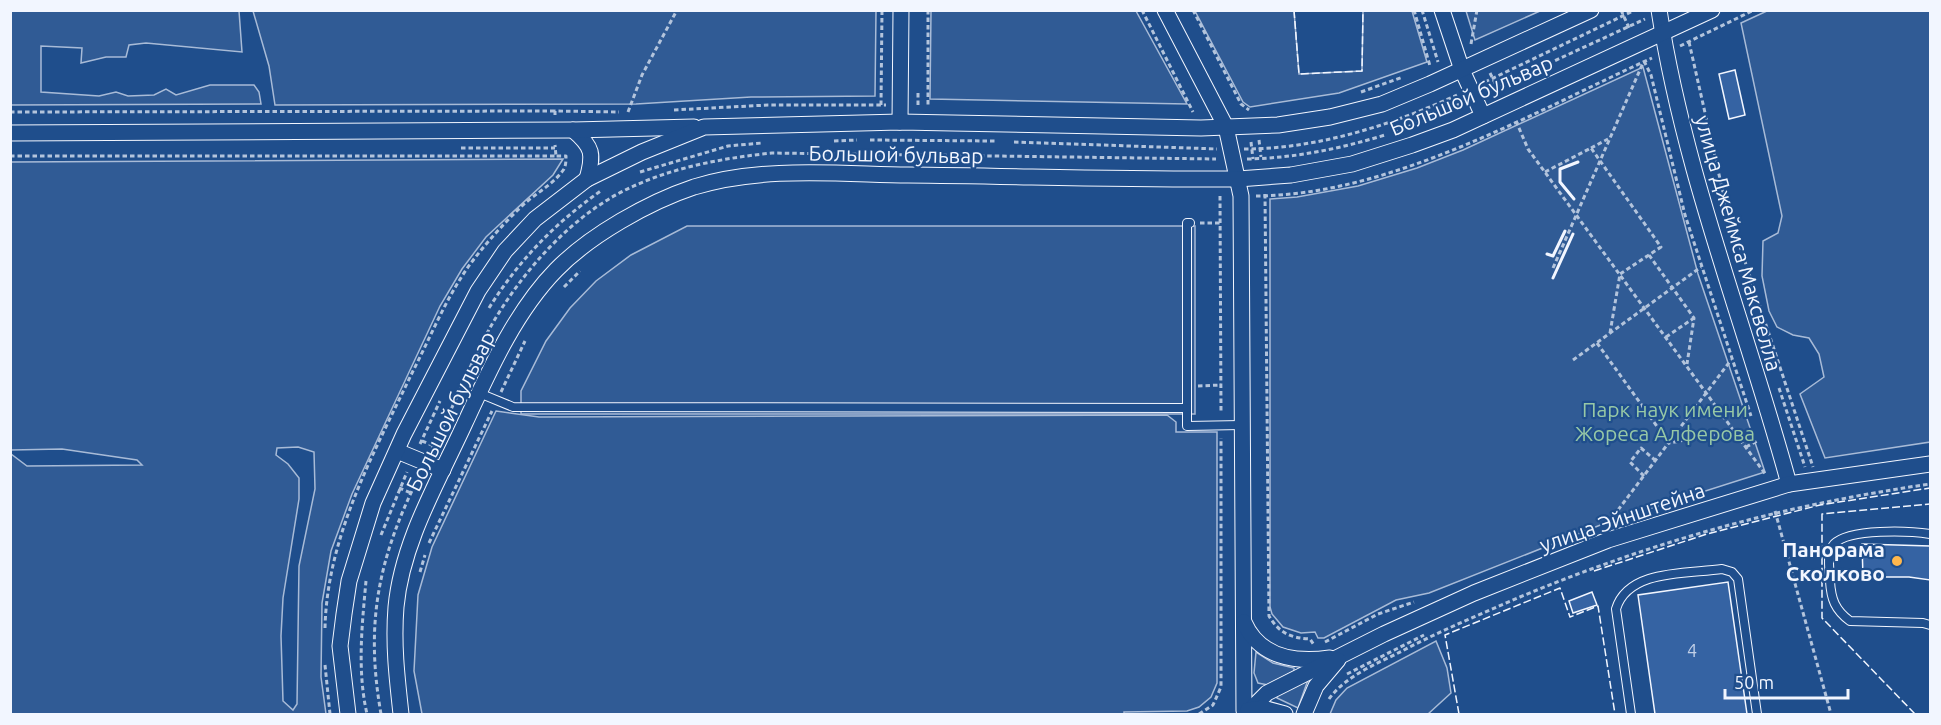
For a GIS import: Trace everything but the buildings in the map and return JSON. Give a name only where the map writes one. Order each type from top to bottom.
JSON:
[{"type":"street","points":[[900,122],[901,10]]},
{"type":"street","points":[[1165,10],[1226,127],[1241,196],[1244,711],[1269,709],[1285,714]]},
{"type":"street","points":[[1442,10],[1462,70],[1483,116]]},
{"type":"street","name":"Большой бульвар","points":[[348,714],[340,646],[349,580],[373,503],[478,291],[505,251],[535,219],[587,179],[642,152],[704,127],[900,122],[1201,128],[1254,126],[1330,117],[1382,104],[1485,60],[1591,10]]},
{"type":"street","name":"Большой бульвар","points":[[401,714],[394,656],[396,605],[419,522],[479,393],[520,317],[556,270],[595,238],[638,213],[694,188],[751,175],[841,173],[1238,179],[1352,164],[1453,130],[1712,10]]},
{"type":"street","name":"улица Джеймса Максвелла","points":[[1653,14],[1662,33],[1664,52],[1707,223],[1789,484]]},
{"type":"street","points":[[10,133],[573,130],[704,127]]},
{"type":"street","points":[[573,130],[588,143],[591,153],[587,179]]},
{"type":"street","points":[[397,451],[443,470]]},
{"type":"street","name":"улица Эйнштейна","points":[[1244,711],[1267,693],[1342,656],[1474,593],[1568,555],[1789,484],[1811,474],[1930,464]]},
{"type":"street","points":[[1242,618],[1250,636],[1276,655],[1291,659],[1342,656]]},
{"type":"street","points":[[1304,714],[1316,686],[1342,656]]},
{"type":"lane","points":[[1190,223],[1187,223],[1190,386],[1187,426],[1241,425]]},
{"type":"lane","points":[[479,393],[513,407],[1187,408]]},
{"type":"lane","points":[[1930,534],[1875,532],[1843,539],[1834,544],[1830,553],[1832,601],[1850,621],[1930,625]]},
{"type":"lane","points":[[1631,714],[1616,609],[1621,596],[1630,587],[1647,579],[1722,569],[1732,572],[1738,579],[1757,714]]},
{"type":"lane","points":[[1745,705],[1755,700]]},
{"type":"path","points":[[628,112],[642,75],[677,10]]},
{"type":"path","points":[[881,105],[882,10]]},
{"type":"path","points":[[928,10],[928,106]]},
{"type":"path","points":[[1142,10],[1201,128],[1203,179]]},
{"type":"path","points":[[1192,10],[1241,104],[1252,112],[1241,112],[1234,105]]},
{"type":"path","points":[[1414,10],[1430,66]]},
{"type":"path","points":[[1422,10],[1438,62]]},
{"type":"path","points":[[1461,146],[1422,70],[1471,47],[1477,10]]},
{"type":"path","points":[[868,140],[1195,147],[1253,158],[1343,148],[1395,132],[1443,111],[1493,79],[1635,10]]},
{"type":"path","points":[[1211,196],[1297,194],[1358,182],[1416,164],[1461,146],[1754,10]]},
{"type":"path","points":[[379,541],[507,300],[537,260],[572,228],[634,185],[723,158],[772,153],[841,152],[1203,159],[1233,154],[1260,147],[1340,136],[1410,116],[1439,103],[1497,87],[1653,14]]},
{"type":"path","points":[[1689,42],[1725,201],[1811,474]]},
{"type":"path","points":[[1680,46],[1683,55]]},
{"type":"path","points":[[1485,60],[1528,149],[1769,476],[1768,467]]},
{"type":"path","points":[[1553,268],[1644,62]]},
{"type":"path","points":[[1644,62],[1651,75],[1685,214],[1701,267],[1753,420]]},
{"type":"path","points":[[1357,93],[1409,75]]},
{"type":"path","points":[[840,105],[841,141]]},
{"type":"path","points":[[10,112],[555,111]]},
{"type":"path","points":[[1254,126],[1261,158],[1257,207]]},
{"type":"path","points":[[1254,126],[1253,158],[1266,196],[1269,616],[1279,630],[1297,638],[1310,639],[1314,646],[1386,610],[1421,600]]},
{"type":"path","points":[[1545,172],[1609,139]]},
{"type":"path","points":[[830,141],[859,140]]},
{"type":"path","points":[[635,174],[685,157],[728,146],[763,143]]},
{"type":"path","points":[[1591,148],[1661,247],[1620,274],[1610,333]]},
{"type":"path","points":[[841,152],[841,173]]},
{"type":"path","points":[[487,311],[525,256],[542,238],[609,187]]},
{"type":"path","points":[[1199,714],[1212,705],[1221,687],[1220,196]]},
{"type":"path","points":[[1212,223],[1220,223]]},
{"type":"path","points":[[1650,255],[1694,318],[1687,366]]},
{"type":"path","points":[[558,293],[588,264]]},
{"type":"path","points":[[1573,360],[1701,267]]},
{"type":"path","points":[[1666,337],[1694,318]]},
{"type":"path","points":[[419,574],[447,503],[528,334]]},
{"type":"path","points":[[1597,343],[1669,444]]},
{"type":"path","points":[[1607,526],[1705,392],[1732,359]]},
{"type":"path","points":[[1777,381],[1811,474]]},
{"type":"path","points":[[1190,386],[1221,386]]},
{"type":"path","points":[[381,714],[373,653],[376,593],[392,538],[441,400]]},
{"type":"path","points":[[1669,444],[1734,430]]},
{"type":"path","points":[[1756,430],[1762,449]]},
{"type":"path","points":[[1746,447],[1759,440]]},
{"type":"path","points":[[1644,476],[1630,462],[1641,448],[1656,460]]},
{"type":"path","points":[[1325,708],[1329,698],[1344,683],[1465,620],[1627,556],[1775,512],[1830,499],[1930,484]]},
{"type":"path","points":[[1775,512],[1830,714]]},
{"type":"path","points":[[367,714],[362,666],[362,624],[370,571]]},
{"type":"path","points":[[1341,678],[1461,616]]},
{"type":"shaded area","points":[[1466,10],[1540,11],[1475,40]]},
{"type":"shaded area","points":[[1769,10],[1930,11],[1930,442],[1825,458],[1800,394],[1824,377],[1819,354],[1809,338],[1793,335],[1777,327],[1769,311],[1762,276],[1763,241],[1778,233],[1782,216],[1741,23]]},
{"type":"shaded area","points":[[10,11],[239,11],[242,52],[146,43],[129,45],[126,57],[106,57],[81,63],[82,48],[41,46],[41,92],[99,96],[116,92],[128,96],[154,95],[166,89],[176,95],[210,85],[254,85],[259,92],[261,104],[11,105]]},
{"type":"shaded area","points":[[253,11],[876,11],[875,96],[751,97],[636,104],[275,105],[269,66]]},
{"type":"shaded area","points":[[931,11],[1136,11],[1187,104],[930,99]]},
{"type":"shaded area","points":[[1195,11],[1294,11],[1299,74],[1362,71],[1363,11],[1412,11],[1427,62],[1339,93],[1250,107],[1243,102]]},
{"type":"shaded area","points":[[1643,67],[1698,274],[1765,472],[1608,522],[1429,593],[1396,600],[1324,638],[1318,638],[1315,632],[1301,633],[1283,627],[1272,614],[1270,607],[1270,199],[1297,197],[1358,186],[1417,168],[1463,150]]},
{"type":"shaded area","points":[[563,159],[553,175],[486,237],[462,269],[440,306],[352,494],[331,551],[322,603],[321,677],[326,714],[11,714],[11,454],[27,466],[142,465],[137,460],[62,449],[11,450],[11,162]],"holes":[[[298,447],[314,452],[315,489],[299,566],[297,704],[293,710],[283,701],[281,636],[283,598],[299,499],[299,478],[288,464],[276,455],[277,448]]]},
{"type":"shaded area","points":[[687,226],[1195,226],[1195,414],[521,414],[521,391],[546,341],[570,308],[596,281],[631,255]]},
{"type":"shaded area","points":[[496,411],[539,417],[1167,415],[1176,422],[1176,432],[1217,432],[1217,683],[1211,697],[1199,707],[1187,711],[1124,712],[1124,714],[422,714],[414,671],[418,595],[432,547]]},
{"type":"shaded area","points":[[1436,641],[1447,668],[1451,693],[1428,714],[1330,714],[1336,700],[1347,688]]},
{"type":"shaded area","points":[[1256,652],[1273,663],[1294,668],[1294,671],[1268,685],[1258,683],[1254,673]]},
{"type":"shaded area","points":[[1308,680],[1298,708],[1277,698],[1277,695]]},
{"type":"fence","points":[[1294,10],[1299,74],[1362,71],[1363,10]]},
{"type":"fence","points":[[1594,571],[1707,534],[1820,505],[1930,488]]},
{"type":"fence","points":[[1915,714],[1822,618],[1822,514],[1930,504]]},
{"type":"fence","points":[[1459,714],[1445,635],[1560,588],[1570,617],[1598,606],[1615,714]]},
{"type":"wall","points":[[1574,199],[1560,182],[1560,169],[1578,162]]},
{"type":"wall","points":[[1547,254],[1553,256],[1565,231]]},
{"type":"wall","points":[[1553,278],[1573,234]]},
{"type":"place","name":"Панорама Сколково","points":[[1897,561]]},
{"type":"park label","name":"Парк наук имени Жореса Алферова","points":[[1665,421]]}]
